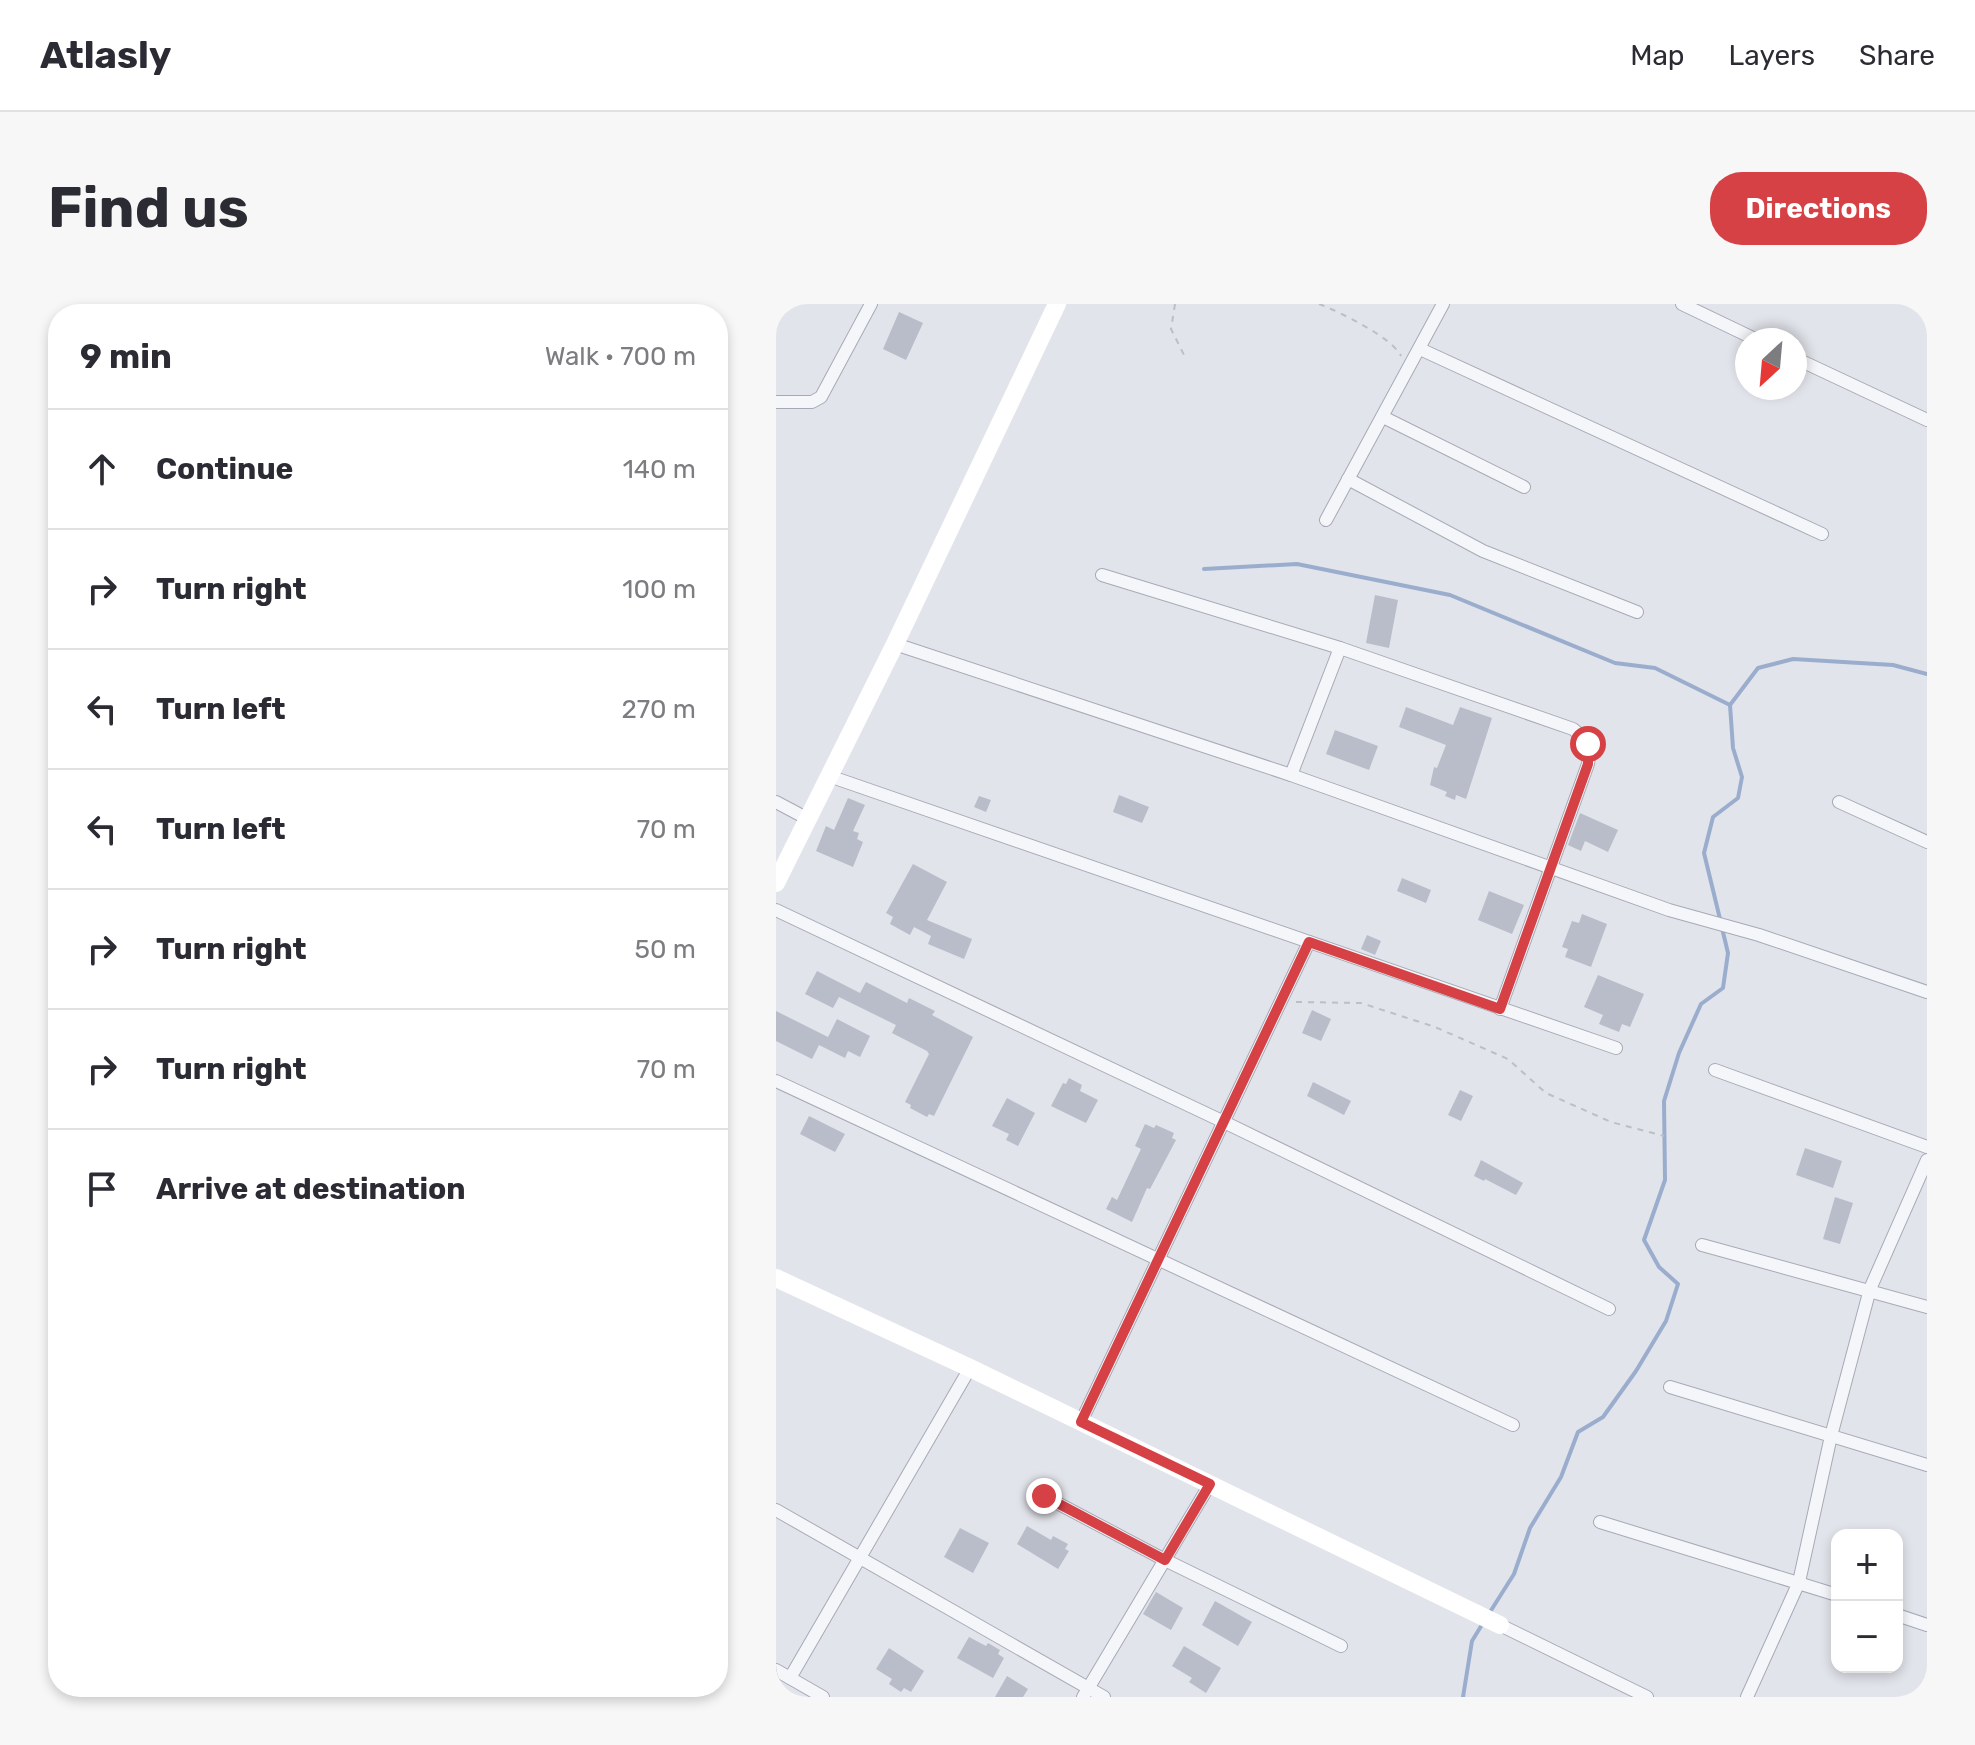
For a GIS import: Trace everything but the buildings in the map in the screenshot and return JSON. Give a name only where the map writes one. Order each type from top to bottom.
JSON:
[{"type":"street","points":[[776,402],[812,402],[821,397],[871,304]]},
{"type":"street","points":[[776,883],[895,644],[1057,304]]},
{"type":"street","points":[[1326,520],[1443,304]]},
{"type":"street","points":[[1682,304],[1735,329]]},
{"type":"street","points":[[1420,349],[1822,534]]},
{"type":"street","points":[[1807,364],[1927,420]]},
{"type":"street","points":[[1383,417],[1524,487]]},
{"type":"street","points":[[1348,479],[1483,551],[1637,612]]},
{"type":"street","points":[[1102,575],[1340,648],[1573,729],[1583,737],[1588,744],[1588,764],[1500,1009]]},
{"type":"street","points":[[895,644],[1291,775],[1669,910],[1759,935],[1927,992]]},
{"type":"street","points":[[1291,775],[1340,648]]},
{"type":"street","points":[[829,776],[1616,1048]]},
{"type":"street","points":[[776,802],[808,819]]},
{"type":"street","points":[[1839,802],[1927,842]]},
{"type":"street","points":[[776,910],[1609,1309]]},
{"type":"street","points":[[1081,1422],[1309,942]]},
{"type":"street","points":[[1715,1070],[1927,1147]]},
{"type":"street","points":[[776,1081],[1513,1425]]},
{"type":"street","points":[[1747,1697],[1799,1582],[1831,1436],[1870,1289],[1927,1160]]},
{"type":"street","points":[[1702,1245],[1927,1307]]},
{"type":"street","points":[[776,1278],[970,1368],[1647,1697]]},
{"type":"street","points":[[790,1678],[970,1368]]},
{"type":"street","points":[[1670,1387],[1927,1465]]},
{"type":"street","points":[[1086,1693],[1210,1484]]},
{"type":"street","points":[[1044,1496],[1165,1560],[1341,1646]]},
{"type":"street","points":[[776,1510],[1086,1693],[1104,1697]]},
{"type":"street","points":[[1600,1522],[1831,1593]]},
{"type":"street","points":[[1903,1617],[1927,1625]]},
{"type":"street","points":[[776,1670],[823,1697]]},
{"type":"path","points":[[1175,304],[1171,329],[1185,357]]},
{"type":"path","points":[[1319,304],[1398,349],[1408,371]]},
{"type":"path","points":[[1281,1001],[1361,1003],[1435,1027],[1508,1059],[1546,1093],[1611,1122],[1664,1136]]},
{"type":"waterway","points":[[1204,569],[1297,564],[1450,595],[1615,663],[1655,668],[1730,705]]},
{"type":"waterway","points":[[1720,919],[1704,853],[1713,817],[1738,798],[1742,777],[1733,748],[1730,705],[1758,668],[1793,659],[1893,665],[1927,674]]},
{"type":"waterway","points":[[1490,1612],[1514,1574],[1530,1528],[1561,1477],[1578,1432],[1603,1417],[1666,1321],[1678,1284],[1659,1267],[1644,1240],[1665,1180],[1664,1101],[1679,1053],[1701,1004],[1723,988],[1728,953],[1722,928]]},
{"type":"waterway","points":[[1463,1697],[1472,1641],[1483,1623]]},
{"type":"route","points":[[1044,1496],[1165,1560],[1210,1484],[1081,1422],[1309,942],[1500,1009],[1588,764],[1588,744]]}]
